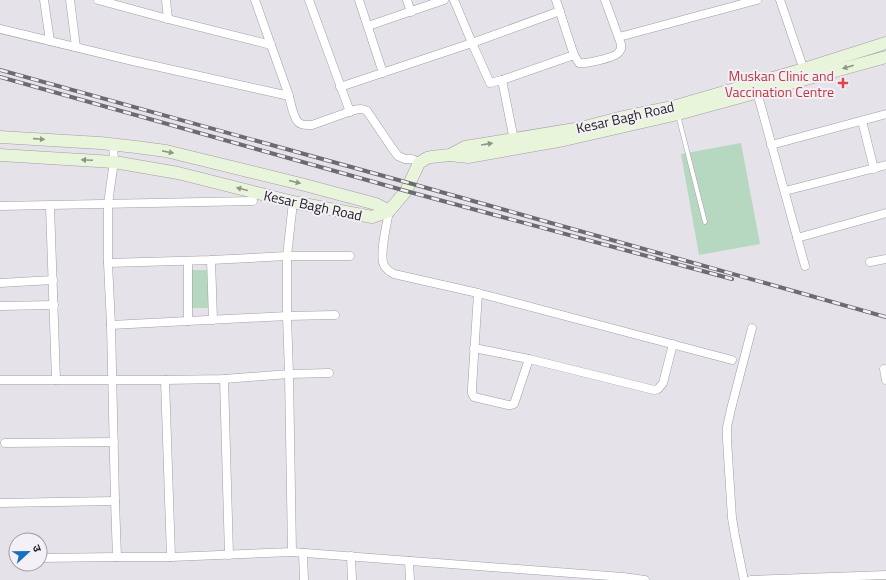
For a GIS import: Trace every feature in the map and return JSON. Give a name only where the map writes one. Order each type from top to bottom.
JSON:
[{"type":"main road","points":[[805,74],[886,43]]},
{"type":"main road","points":[[450,155],[468,157],[564,140],[678,114],[757,92],[783,80],[805,74],[886,57]]},
{"type":"main road","name":"Kesar Bagh Road","points":[[419,163],[427,158],[450,155],[465,147],[581,128],[623,117],[662,110],[783,80]]},
{"type":"main road","points":[[0,136],[113,144],[166,151],[215,162],[376,204],[389,211],[406,191],[419,163]]},
{"type":"main road","name":"Kesar Bagh Road","points":[[0,155],[114,162],[178,173],[293,202],[372,217],[389,211]]},
{"type":"street","points":[[44,0],[50,41]]},
{"type":"street","points":[[70,0],[76,47]]},
{"type":"street","points":[[98,0],[118,3],[168,19],[271,45]]},
{"type":"street","points":[[166,0],[168,19]]},
{"type":"street","points":[[255,0],[289,96],[294,116],[301,124],[306,126],[312,125],[350,112],[364,109],[367,111],[398,156],[405,159],[412,159],[419,163]]},
{"type":"street","points":[[309,0],[350,112]]},
{"type":"street","points":[[359,0],[383,73]]},
{"type":"street","points":[[407,0],[411,12]]},
{"type":"street","points":[[368,26],[444,0]]},
{"type":"street","points":[[454,0],[490,83],[574,55]]},
{"type":"street","points":[[556,0],[574,55],[579,63],[582,64],[616,55],[621,49],[621,44],[605,0]]},
{"type":"street","points":[[618,37],[757,0]]},
{"type":"street","points":[[780,0],[805,74]]},
{"type":"street","points":[[340,87],[472,43],[560,11]]},
{"type":"street","points":[[0,29],[289,96]]},
{"type":"street","points":[[502,80],[514,140]]},
{"type":"street","points":[[757,92],[785,191],[796,238],[805,266]]},
{"type":"street","points":[[771,145],[886,114]]},
{"type":"street","points":[[862,121],[874,168]]},
{"type":"street","points":[[113,144],[114,162],[108,204],[108,263],[113,380],[117,557]]},
{"type":"street","points":[[785,191],[886,165]]},
{"type":"street","points":[[0,206],[253,201]]},
{"type":"street","points":[[292,552],[287,256],[293,202]]},
{"type":"street","points":[[50,206],[56,380]]},
{"type":"street","points":[[389,211],[382,251],[382,260],[384,266],[394,274],[478,293],[732,360]]},
{"type":"street","points":[[796,238],[886,213]]},
{"type":"street","points":[[108,263],[287,256],[350,256]]},
{"type":"street","points":[[870,262],[886,259]]},
{"type":"street","points":[[211,260],[213,320]]},
{"type":"street","points":[[188,261],[188,321]]},
{"type":"street","points":[[0,283],[53,280]]},
{"type":"street","points":[[478,293],[472,393],[474,397],[508,405],[514,404],[529,359]]},
{"type":"street","points":[[0,306],[54,305]]},
{"type":"street","points":[[111,325],[335,315]]},
{"type":"street","points":[[744,580],[732,518],[727,440],[731,409],[752,328]]},
{"type":"street","points":[[474,348],[529,359],[654,390],[658,389],[663,383],[673,344]]},
{"type":"street","points":[[884,369],[886,380]]},
{"type":"street","points":[[0,380],[224,379],[289,374],[329,373]]},
{"type":"street","points":[[224,379],[229,555]]},
{"type":"street","points":[[165,380],[170,557]]},
{"type":"street","points":[[5,443],[114,442]]},
{"type":"street","points":[[0,503],[115,501]]},
{"type":"street","points":[[48,558],[170,557],[292,552],[645,580]]},
{"type":"street","points":[[304,553],[304,580]]},
{"type":"street","points":[[351,556],[352,580]]},
{"type":"street","points":[[409,561],[410,580]]},
{"type":"street","points":[[751,580],[886,575]]},
{"type":"lane","points":[[678,114],[704,222]]},
{"type":"green space","points":[[741,143],[760,244],[699,255],[681,154]]},
{"type":"green space","points":[[192,270],[209,270],[210,308],[191,308]]},
{"type":"railway","points":[[0,70],[886,317]]},
{"type":"railway","points":[[0,77],[406,191],[732,279]]},
{"type":"place","name":"Muskan Clinic and Vaccination Centre","points":[[843,83]]}]
